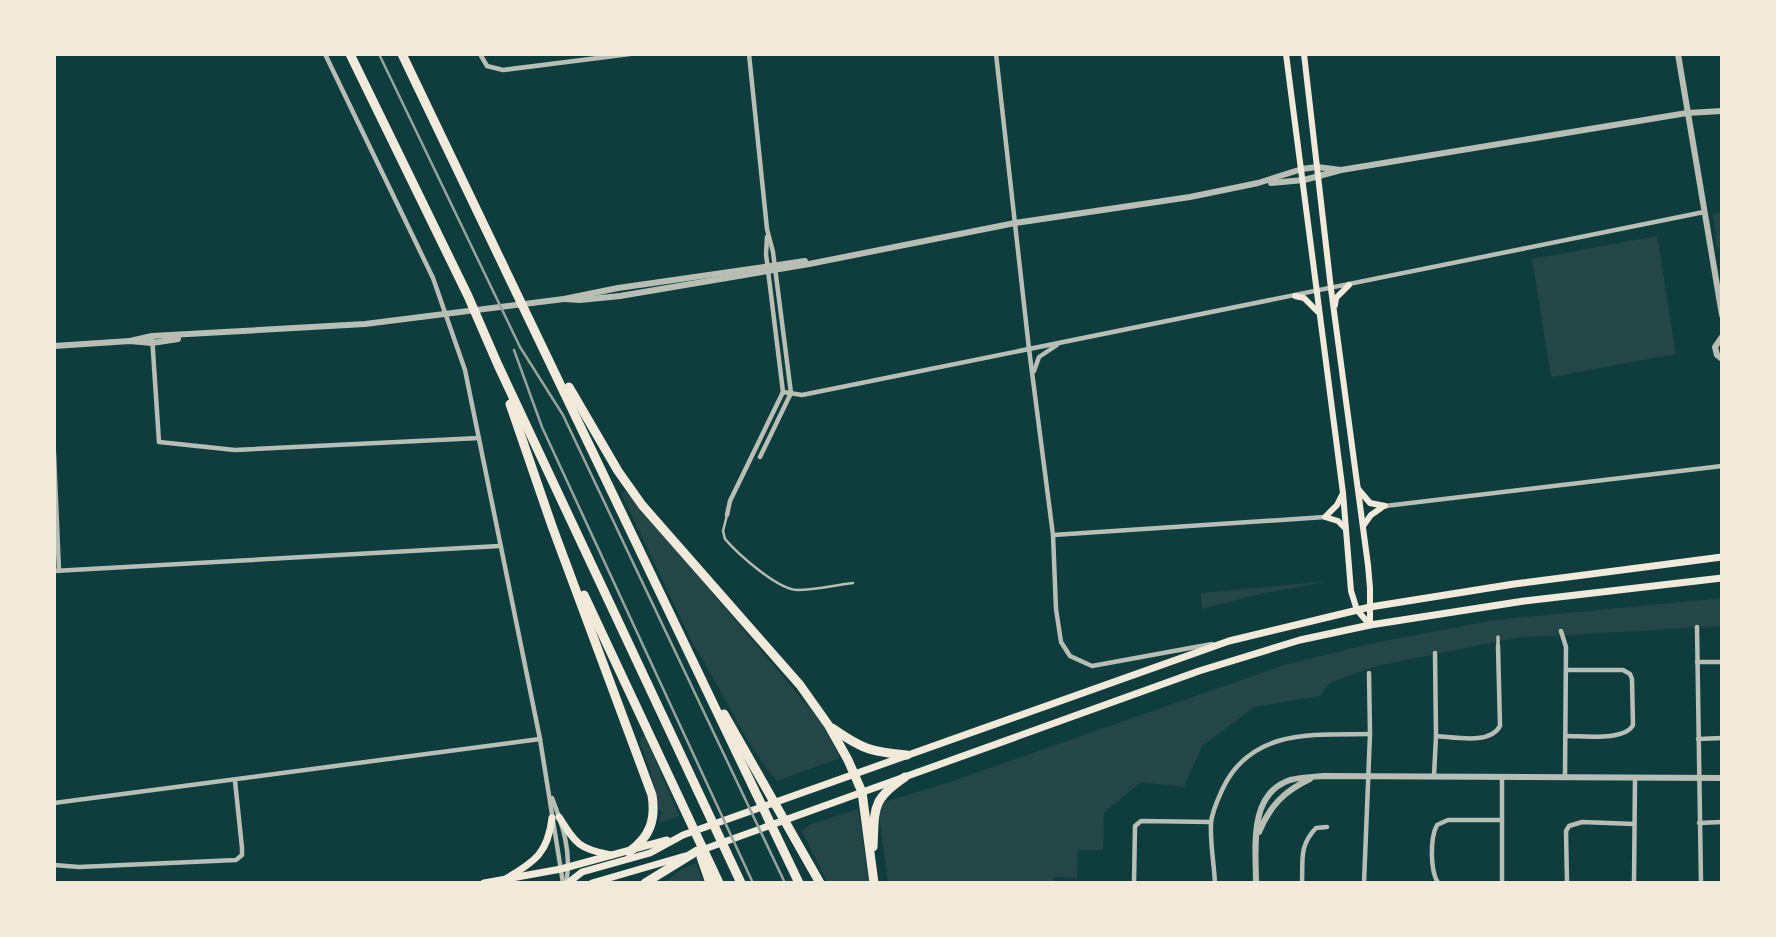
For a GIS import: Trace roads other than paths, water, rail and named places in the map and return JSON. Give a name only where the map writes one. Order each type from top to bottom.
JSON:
[{"type":"highway","points":[[350,54],[468,296],[741,883]]},
{"type":"highway","points":[[402,54],[800,883]]},
{"type":"highway","points":[[529,315],[598,439],[642,505],[800,685],[829,726],[862,792],[873,878]]},
{"type":"highway","points":[[498,365],[552,526],[652,795],[653,821],[641,843],[629,852]]},
{"type":"highway","points":[[552,526],[681,807],[719,883]]},
{"type":"highway","points":[[688,653],[820,883]]},
{"type":"highway","points":[[829,726],[857,745],[875,752],[907,755]]},
{"type":"highway","points":[[873,878],[874,818],[877,803],[881,795],[905,777]]},
{"type":"highway","points":[[681,807],[710,883]]},
{"type":"highway","points":[[645,883],[693,853]]},
{"type":"main road","points":[[1286,54],[1343,493],[1351,591],[1357,610],[1370,625]]},
{"type":"main road","points":[[1304,54],[1331,289],[1363,526],[1370,625]]},
{"type":"main road","points":[[1334,311],[1336,298],[1349,285]]},
{"type":"main road","points":[[1295,296],[1312,303],[1321,316]]},
{"type":"main road","points":[[1358,488],[1370,503],[1385,506]]},
{"type":"main road","points":[[1325,517],[1338,505],[1343,493]]},
{"type":"main road","points":[[1363,526],[1375,511],[1385,506]]},
{"type":"main road","points":[[1325,517],[1338,521],[1345,528]]},
{"type":"main road","points":[[484,883],[615,856],[683,835],[1229,641],[1370,607],[1514,584],[1722,557]]},
{"type":"main road","points":[[592,883],[693,853],[1199,671],[1300,640],[1370,625],[1524,601],[1722,578]]},
{"type":"main road","points":[[555,817],[575,843],[595,852],[615,856]]},
{"type":"main road","points":[[502,881],[530,865],[546,848],[555,817]]},
{"type":"main road","points":[[566,883],[582,872],[650,853],[683,835]]},
{"type":"street","points":[[325,54],[433,278],[465,370],[540,739],[566,883]]},
{"type":"street","points":[[480,54],[487,66],[503,69],[630,54]]},
{"type":"street","points":[[727,515],[730,501],[783,392],[749,54]]},
{"type":"street","points":[[996,54],[1053,535],[1056,609],[1059,633],[1065,650],[1070,656],[1088,665],[1229,641]]},
{"type":"street","points":[[1678,54],[1722,316]]},
{"type":"street","points":[[54,345],[365,324],[564,299],[620,296],[1015,223],[1119,209],[1258,183],[1318,178],[1341,170],[1687,113],[1722,111]]},
{"type":"street","points":[[1690,131],[1702,112]]},
{"type":"street","points":[[1258,183],[1302,169],[1317,167],[1341,170]]},
{"type":"street","points":[[783,392],[802,395],[1704,212]]},
{"type":"street","points":[[760,457],[791,393],[771,267]]},
{"type":"street","points":[[1722,337],[1715,347],[1717,355],[1722,359]]},
{"type":"street","points":[[152,340],[159,442],[235,450],[479,438]]},
{"type":"street","points":[[1033,379],[1035,363],[1063,342]]},
{"type":"street","points":[[54,453],[57,571],[499,546]]},
{"type":"street","points":[[1385,506],[1720,465]]},
{"type":"street","points":[[1053,535],[1325,517]]},
{"type":"street","points":[[1697,626],[1701,883]]},
{"type":"street","points":[[1562,630],[1566,647],[1565,777]]},
{"type":"street","points":[[1436,736],[1487,737],[1497,732],[1500,726],[1498,637]]},
{"type":"street","points":[[1434,653],[1434,776]]},
{"type":"street","points":[[1697,662],[1722,662]]},
{"type":"street","points":[[1566,670],[1623,670],[1630,674],[1633,725],[1623,735],[1566,736]]},
{"type":"street","points":[[1364,883],[1370,734],[1368,673]]},
{"type":"street","points":[[1215,883],[1211,822],[1215,805],[1229,776],[1254,752],[1293,736],[1370,734]]},
{"type":"street","points":[[1698,739],[1722,738]]},
{"type":"street","points":[[54,803],[540,739]]},
{"type":"street","points":[[1256,883],[1256,844],[1268,812],[1282,795],[1300,784],[1323,776],[1722,778]]},
{"type":"street","points":[[1502,777],[1502,883]]},
{"type":"street","points":[[1634,883],[1635,778]]},
{"type":"street","points":[[54,865],[79,867],[236,860],[242,855],[243,848],[235,780]]},
{"type":"street","points":[[555,817],[566,839],[566,883]]},
{"type":"street","points":[[1438,883],[1433,876],[1433,836],[1437,825],[1448,820],[1502,820]]},
{"type":"street","points":[[1134,883],[1135,826],[1141,821],[1211,822]]},
{"type":"street","points":[[1567,883],[1566,831],[1569,826],[1582,822],[1634,824]]},
{"type":"street","points":[[1699,823],[1722,822]]},
{"type":"street","points":[[1302,883],[1303,848],[1306,838],[1316,828],[1327,827]]},
{"type":"lane","points":[[727,515],[723,531],[725,539],[783,587],[796,590],[853,583]]},
{"type":"railway","points":[[379,54],[520,347],[563,415],[785,883]]},
{"type":"railway","points":[[514,350],[542,427],[753,883]]}]
